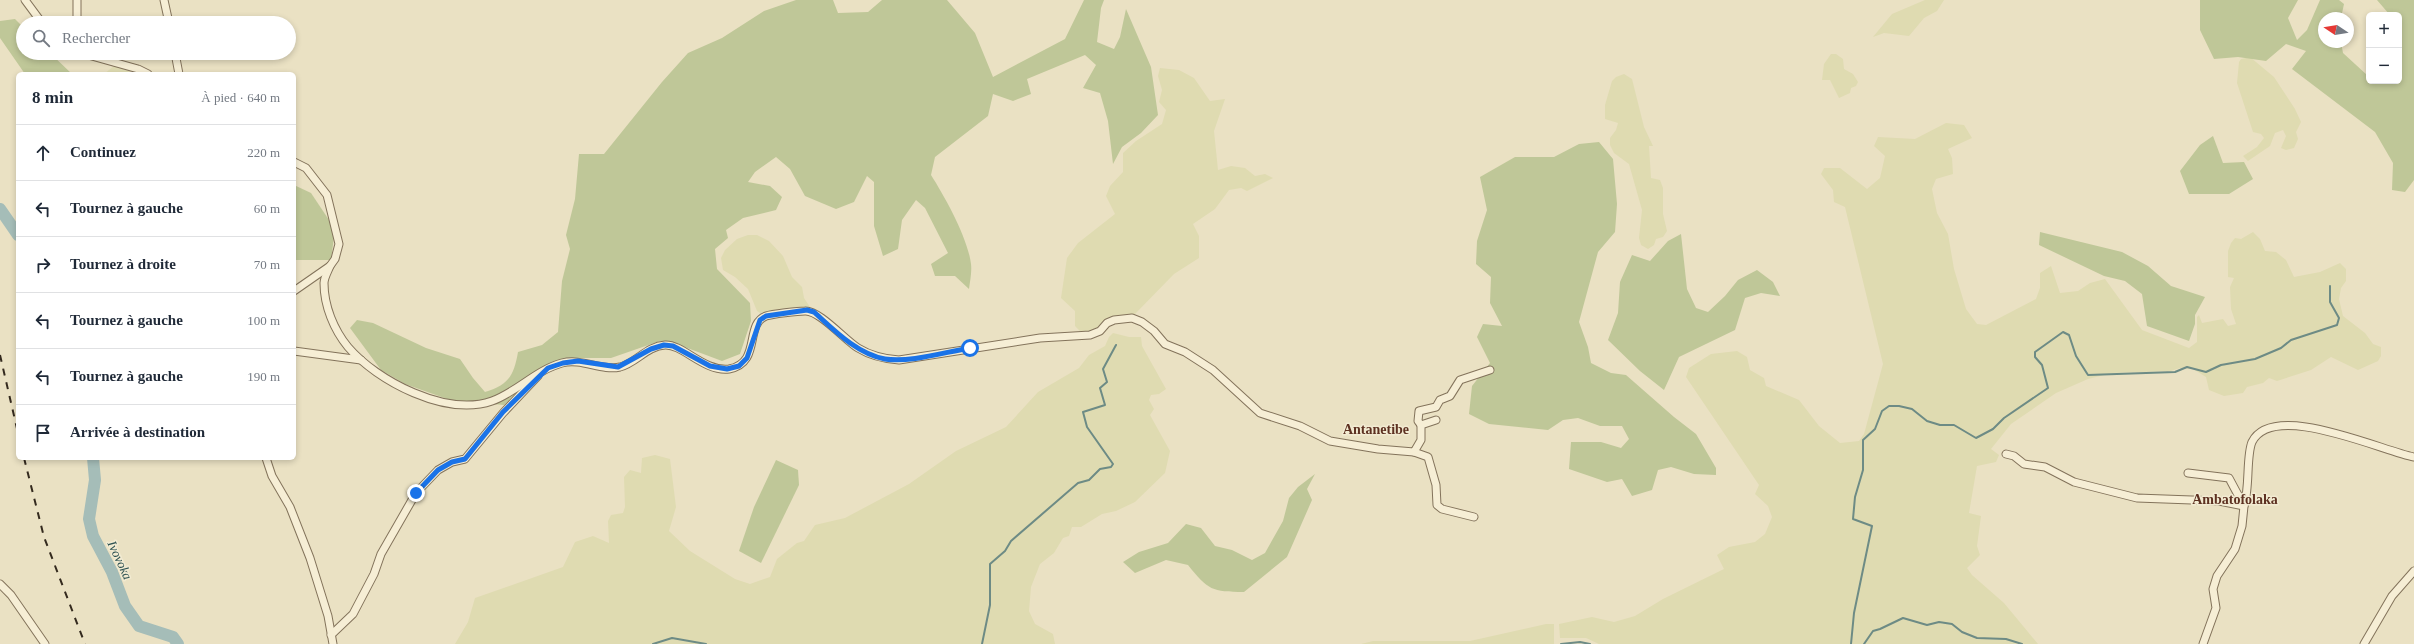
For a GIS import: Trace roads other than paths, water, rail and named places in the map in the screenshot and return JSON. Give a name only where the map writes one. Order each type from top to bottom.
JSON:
[{"type":"street","points":[[25,0],[37,16]]},
{"type":"street","points":[[77,0],[77,16]]},
{"type":"street","points":[[164,0],[167,16]]},
{"type":"street","points":[[106,60],[144,72]]},
{"type":"street","points":[[176,60],[179,72]]},
{"type":"street","points":[[296,163],[306,168],[327,195],[339,244],[335,259],[330,266],[324,282],[330,314],[343,341],[372,370],[406,390],[437,400],[459,404],[491,402],[544,370],[563,363],[578,361],[618,367],[651,349],[664,345],[673,346],[710,366],[727,369],[739,366],[747,358],[760,320],[766,316],[807,310],[814,312],[840,335],[866,352],[886,359],[899,360],[1048,337],[1090,336],[1100,331],[1107,323],[1114,320],[1132,318],[1154,331],[1165,344],[1185,352],[1213,370],[1260,413],[1300,426],[1330,441],[1378,449],[1414,452],[1428,457],[1436,485],[1435,501],[1437,505],[1442,509],[1474,517]]},
{"type":"street","points":[[296,290],[330,266]]},
{"type":"street","points":[[296,351],[361,360]]},
{"type":"street","points":[[331,635],[353,614],[374,574],[381,554],[416,493],[438,470],[452,462],[465,459],[503,412],[544,370]]},
{"type":"street","points":[[1414,452],[1422,440],[1421,425],[1418,421],[1419,411],[1436,408],[1440,400],[1450,396],[1460,380],[1490,370]]},
{"type":"street","points":[[1421,425],[1436,420]]},
{"type":"street","points":[[2203,644],[2216,608],[2214,585],[2217,576],[2235,549],[2240,537],[2244,506],[2248,492],[2250,448],[2258,435],[2272,427],[2297,427],[2334,433],[2367,441],[2376,446],[2414,457]]},
{"type":"street","points":[[2006,454],[2014,456],[2024,464],[2045,467],[2074,482],[2137,498],[2219,501],[2244,506]]},
{"type":"street","points":[[267,460],[272,476],[290,507],[310,558],[320,588],[333,644]]},
{"type":"street","points":[[2188,473],[2229,478],[2244,506]]},
{"type":"street","points":[[2364,644],[2392,596],[2414,571]]},
{"type":"street","points":[[0,584],[11,595],[45,644]]},
{"type":"waterway","name":"Ivovoka","points":[[0,209],[16,232]]},
{"type":"waterway","points":[[1851,644],[1854,613],[1872,526],[1853,519],[1855,497],[1863,470],[1863,440],[1875,429],[1882,411],[1889,406],[1899,406],[1912,409],[1927,421],[1940,425],[1954,425],[1976,438],[1993,429],[2004,418],[2048,388],[2042,365],[2035,357],[2035,352],[2063,332],[2069,335],[2076,356],[2088,375],[2175,372],[2187,367],[2206,372],[2221,365],[2255,359],[2281,348],[2291,340],[2337,325],[2339,318],[2330,302],[2330,286]]},
{"type":"waterway","points":[[982,644],[990,605],[990,564],[1005,551],[1011,541],[1078,483],[1089,480],[1100,469],[1111,467],[1113,464],[1087,427],[1083,412],[1105,405],[1100,388],[1107,382],[1103,369],[1116,345]]},
{"type":"waterway","name":"Ivovoka","points":[[93,460],[95,480],[89,519],[93,536],[112,572],[125,606],[139,626],[173,637],[178,644]]},
{"type":"waterway","points":[[1864,644],[1873,631],[1903,618],[1927,625],[1939,622],[1952,624],[1962,632],[1977,638],[2006,639],[2022,644]]},
{"type":"waterway","points":[[653,644],[672,638],[706,644]]},
{"type":"waterway","points":[[1561,644],[1580,642],[1590,644]]},
{"type":"railway","points":[[0,355],[16,424]]},
{"type":"railway","points":[[25,460],[44,537],[85,644]]},
{"type":"district","name":"Antanetibe","points":[[1376,429]]},
{"type":"district","name":"Ambatofolaka","points":[[2235,499]]}]
